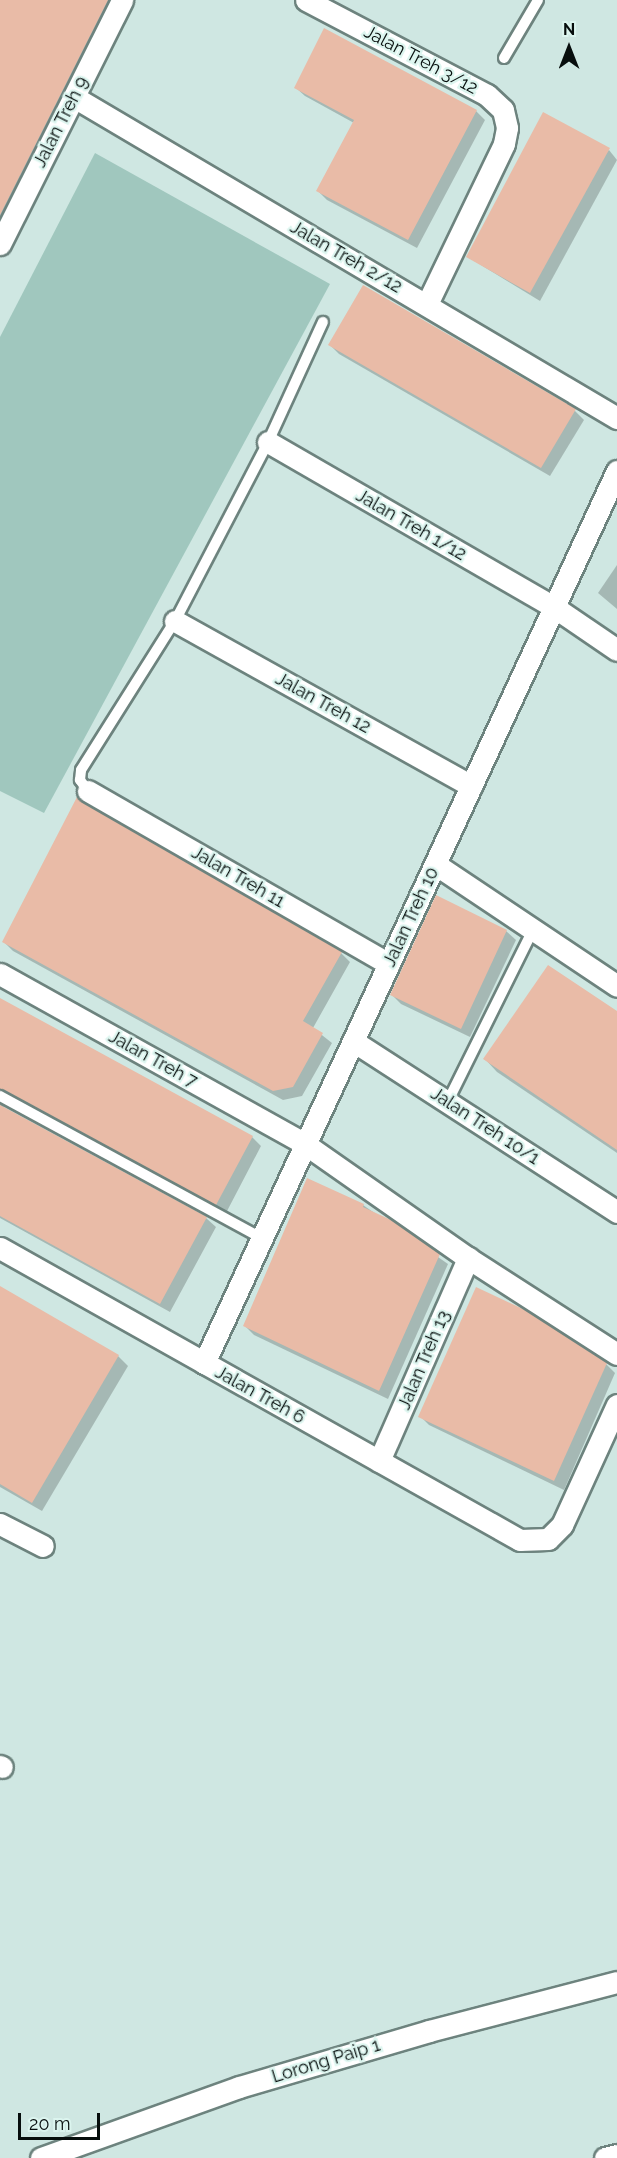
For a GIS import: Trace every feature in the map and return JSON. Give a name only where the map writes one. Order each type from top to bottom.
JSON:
[{"type":"street","name":"Jalan Treh 9","points":[[0,244],[122,0]]},
{"type":"street","name":"Jalan Treh 3/12","points":[[306,0],[487,95],[503,110],[507,128],[504,144],[426,304]]},
{"type":"street","name":"Jalan Treh 2/12","points":[[74,97],[617,418]]},
{"type":"street","name":"Jalan Treh 1/12","points":[[268,442],[554,607],[617,650]]},
{"type":"street","name":"Jalan Treh 10","points":[[204,1364],[554,607],[612,495],[617,471]]},
{"type":"street","name":"Jalan Treh 12","points":[[175,621],[471,786]]},
{"type":"street","name":"Jalan Treh 11","points":[[88,791],[389,964]]},
{"type":"street","points":[[435,864],[617,986]]},
{"type":"street","name":"Jalan Treh 7","points":[[0,974],[306,1144],[468,1258],[617,1354]]},
{"type":"street","name":"Jalan Treh 10/1","points":[[353,1041],[617,1212]]},
{"type":"street","name":"Jalan Treh 6","points":[[0,1248],[520,1540],[548,1539],[562,1525],[617,1405]]},
{"type":"street","name":"Jalan Treh 13","points":[[380,1461],[468,1258]]},
{"type":"street","points":[[0,1524],[43,1546]]},
{"type":"street","name":"Lorong Paip 1","points":[[41,2158],[239,2087],[440,2028],[617,1982]]},
{"type":"street","points":[[605,2158],[617,2155]]},
{"type":"lane","points":[[504,58],[538,0]]},
{"type":"lane","points":[[88,791],[80,780],[81,770],[175,621],[268,442],[323,322]]},
{"type":"lane","points":[[447,1101],[533,930]]},
{"type":"lane","points":[[0,1096],[262,1238]]},
{"type":"green space","points":[[95,153],[330,284],[44,813],[0,791],[0,337]]},
{"type":"building","points":[[0,0],[108,0],[0,215]]},
{"type":"building","points":[[324,28],[477,110],[408,240],[316,191],[354,120],[294,88]]},
{"type":"building","points":[[543,112],[610,148],[530,293],[466,257]]},
{"type":"building","points":[[363,285],[576,409],[541,468],[328,345]]},
{"type":"building","points":[[77,797],[342,952],[303,1021],[323,1033],[293,1087],[273,1091],[2,942]]},
{"type":"building","points":[[436,895],[507,930],[461,1029],[390,995]]},
{"type":"building","points":[[548,965],[617,1011],[617,1150],[483,1059]]},
{"type":"building","points":[[0,998],[253,1136],[216,1205],[0,1089]]},
{"type":"building","points":[[0,1105],[207,1217],[160,1304],[0,1216]]},
{"type":"building","points":[[307,1178],[364,1204],[363,1207],[391,1220],[440,1254],[379,1391],[243,1326]]},
{"type":"building","points":[[0,1286],[119,1355],[32,1503],[0,1484]]},
{"type":"building","points":[[476,1287],[527,1311],[607,1363],[554,1481],[418,1417]]}]
